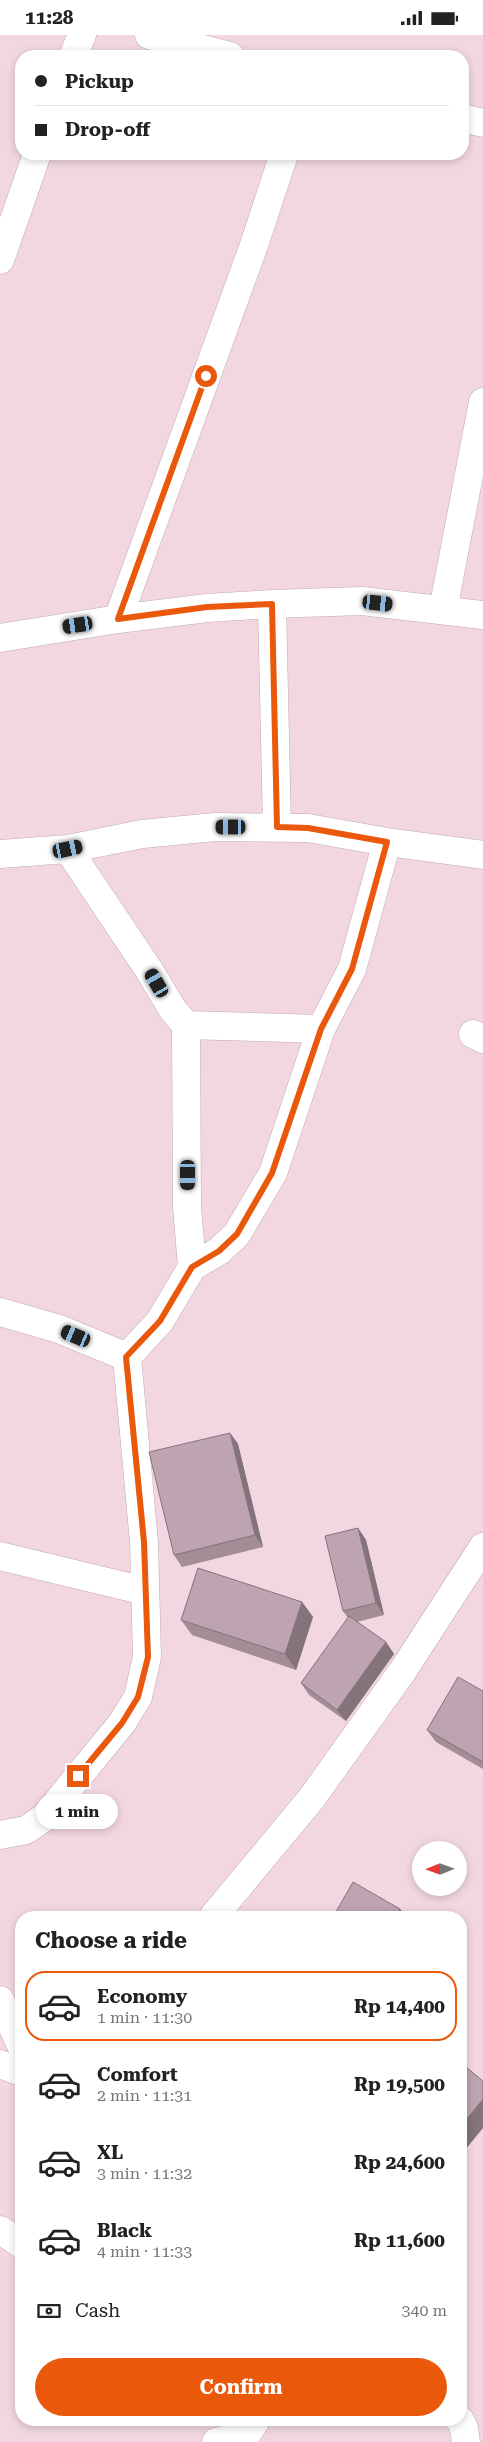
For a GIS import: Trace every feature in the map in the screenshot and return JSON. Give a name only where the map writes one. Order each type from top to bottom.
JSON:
[{"type":"street","points":[[76,50],[82,35]]},
{"type":"street","points":[[149,35],[207,50]]},
{"type":"street","points":[[469,120],[483,123]]},
{"type":"street","points":[[0,259],[35,160]]},
{"type":"street","points":[[118,619],[254,245],[282,160]]},
{"type":"street","points":[[443,610],[483,402]]},
{"type":"street","points":[[0,637],[207,607],[272,604],[362,601],[483,615]]},
{"type":"street","points":[[272,604],[277,827]]},
{"type":"street","points":[[0,854],[68,849],[142,833],[216,827],[277,827],[308,828],[387,842],[483,855]]},
{"type":"street","points":[[0,1835],[26,1830],[45,1817],[122,1723],[138,1697],[148,1657],[144,1542],[126,1357],[160,1321],[192,1267],[219,1251],[237,1234],[272,1173],[321,1029],[352,969],[387,842]]},
{"type":"street","points":[[68,849],[150,969],[173,1010],[186,1025],[187,1207],[192,1267]]},
{"type":"street","points":[[186,1025],[321,1029]]},
{"type":"street","points":[[0,1312],[59,1329],[126,1357]]},
{"type":"street","points":[[218,1911],[311,1799],[402,1672],[482,1552]]},
{"type":"street","points":[[0,1555],[145,1591]]},
{"type":"street","points":[[0,2000],[15,2032]]},
{"type":"street","points":[[0,2064],[15,2070]]},
{"type":"street","points":[[0,2229],[15,2240]]},
{"type":"street","points":[[216,2442],[248,2434],[253,2426]]},
{"type":"street","points":[[463,2426],[466,2442]]},
{"type":"building","points":[[230,1433],[255,1535],[174,1555],[149,1452]]},
{"type":"building","points":[[358,1528],[376,1603],[343,1611],[325,1536]]},
{"type":"building","points":[[198,1568],[302,1602],[285,1654],[181,1620]]},
{"type":"building","points":[[349,1616],[386,1642],[337,1710],[301,1683]]},
{"type":"building","points":[[458,1677],[483,1691],[483,1762],[427,1730]]},
{"type":"building","points":[[353,1882],[400,1909],[399,1911],[336,1911]]},
{"type":"building","points":[[467,2068],[483,2081],[483,2099],[467,2119]]},
{"type":"route","points":[[78,1776],[122,1723],[138,1697],[148,1657],[144,1542],[126,1357],[160,1321],[192,1267],[219,1251],[237,1234],[272,1173],[321,1029],[352,969],[387,842],[308,828],[277,827],[272,604],[207,607],[118,619],[206,376]]}]
